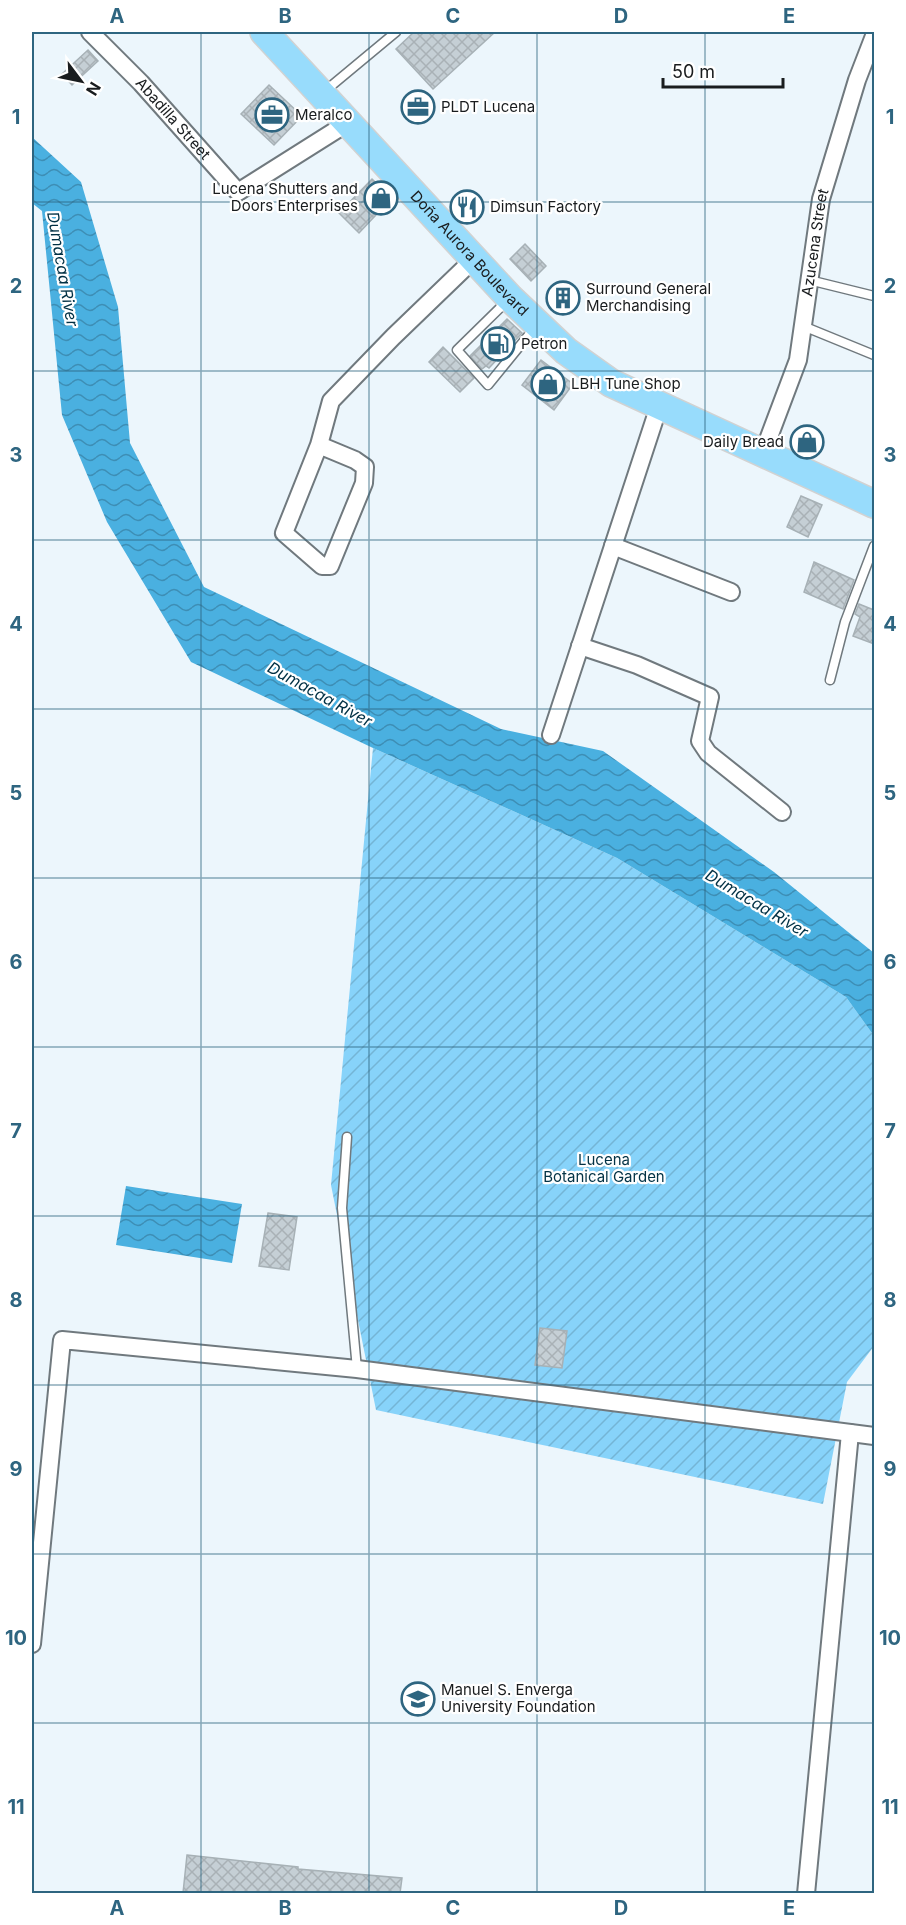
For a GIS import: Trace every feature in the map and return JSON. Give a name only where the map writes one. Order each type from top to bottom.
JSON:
[{"type":"main road","name":"Doña Aurora Boulevard","points":[[264,32],[510,297],[566,351],[611,383],[874,504]]},
{"type":"street","name":"Abadilla Street","points":[[90,32],[141,83],[238,192],[349,122]]},
{"type":"street","name":"Azucena Street","points":[[763,453],[798,360],[821,200],[857,80],[874,36]]},
{"type":"street","points":[[319,445],[355,460],[365,467],[364,483],[330,566],[322,566],[284,533],[319,445],[331,401],[475,258]]},
{"type":"street","points":[[551,735],[659,406]]},
{"type":"street","points":[[613,546],[731,592]]},
{"type":"street","points":[[580,646],[637,665],[710,697],[700,741],[708,753],[782,812]]},
{"type":"street","points":[[32,1644],[62,1340],[357,1369],[874,1436]]},
{"type":"street","points":[[806,1893],[850,1433]]},
{"type":"lane","points":[[322,94],[396,32]]},
{"type":"lane","points":[[809,280],[874,296]]},
{"type":"lane","points":[[510,297],[457,350],[488,385],[537,324]]},
{"type":"lane","points":[[803,326],[874,355]]},
{"type":"lane","points":[[830,680],[845,622],[874,546]]},
{"type":"lane","points":[[347,1137],[342,1208],[357,1369]]},
{"type":"green space","name":"Lucena Botanical Garden","points":[[373,748],[617,858],[846,997],[874,1036],[874,1346],[847,1382],[823,1504],[376,1410],[331,1185]]},
{"type":"water","name":"Dumacaa River","points":[[32,137],[81,182],[118,307],[130,443],[204,587],[501,729],[603,751],[774,872],[874,953],[874,1036],[846,997],[617,858],[373,748],[191,662],[107,522],[62,415],[42,211],[32,203]]},
{"type":"water","points":[[126,1186],[242,1204],[232,1263],[116,1245]]},
{"type":"building","points":[[414,32],[495,32],[433,89],[396,49]]},
{"type":"building","points":[[88,50],[98,61],[72,85],[62,74]]},
{"type":"building","name":"Meralco","points":[[269,85],[302,116],[274,145],[241,114]]},
{"type":"building","points":[[372,179],[392,198],[359,233],[339,213]]},
{"type":"building","points":[[525,244],[546,266],[531,281],[510,259]]},
{"type":"building","name":"Surround General Merchandising","points":[[566,285],[576,295],[560,312],[550,302]]},
{"type":"building","name":"Petron","points":[[507,319],[522,333],[489,368],[486,366],[482,369],[470,356]]},
{"type":"building","points":[[443,347],[474,378],[460,392],[429,362]]},
{"type":"building","points":[[541,360],[573,384],[554,410],[522,385]]},
{"type":"building","points":[[801,496],[822,505],[808,537],[787,527]]},
{"type":"building","points":[[814,562],[854,580],[843,609],[804,592]]},
{"type":"building","points":[[859,604],[874,610],[874,644],[853,636],[860,617],[855,614]]},
{"type":"building","points":[[268,1213],[297,1217],[289,1270],[259,1266]]},
{"type":"building","points":[[540,1328],[567,1331],[562,1368],[535,1365]]},
{"type":"building","points":[[187,1855],[298,1867],[298,1869],[402,1878],[400,1893],[183,1893]]},
{"type":"place","name":"PLDT Lucena","points":[[418,107]]},
{"type":"place","name":"Meralco","points":[[272,115]]},
{"type":"place","name":"Lucena Shutters and Doors Enterprises","points":[[381,198]]},
{"type":"place","name":"Dimsun Factory","points":[[467,207]]},
{"type":"place","name":"Surround General Merchandising","points":[[563,298]]},
{"type":"place","name":"Petron","points":[[498,344]]},
{"type":"place","name":"LBH Tune Shop","points":[[548,384]]},
{"type":"place","name":"Daily Bread","points":[[807,442]]},
{"type":"place","name":"Manuel S. Enverga University Foundation","points":[[418,1699]]}]
